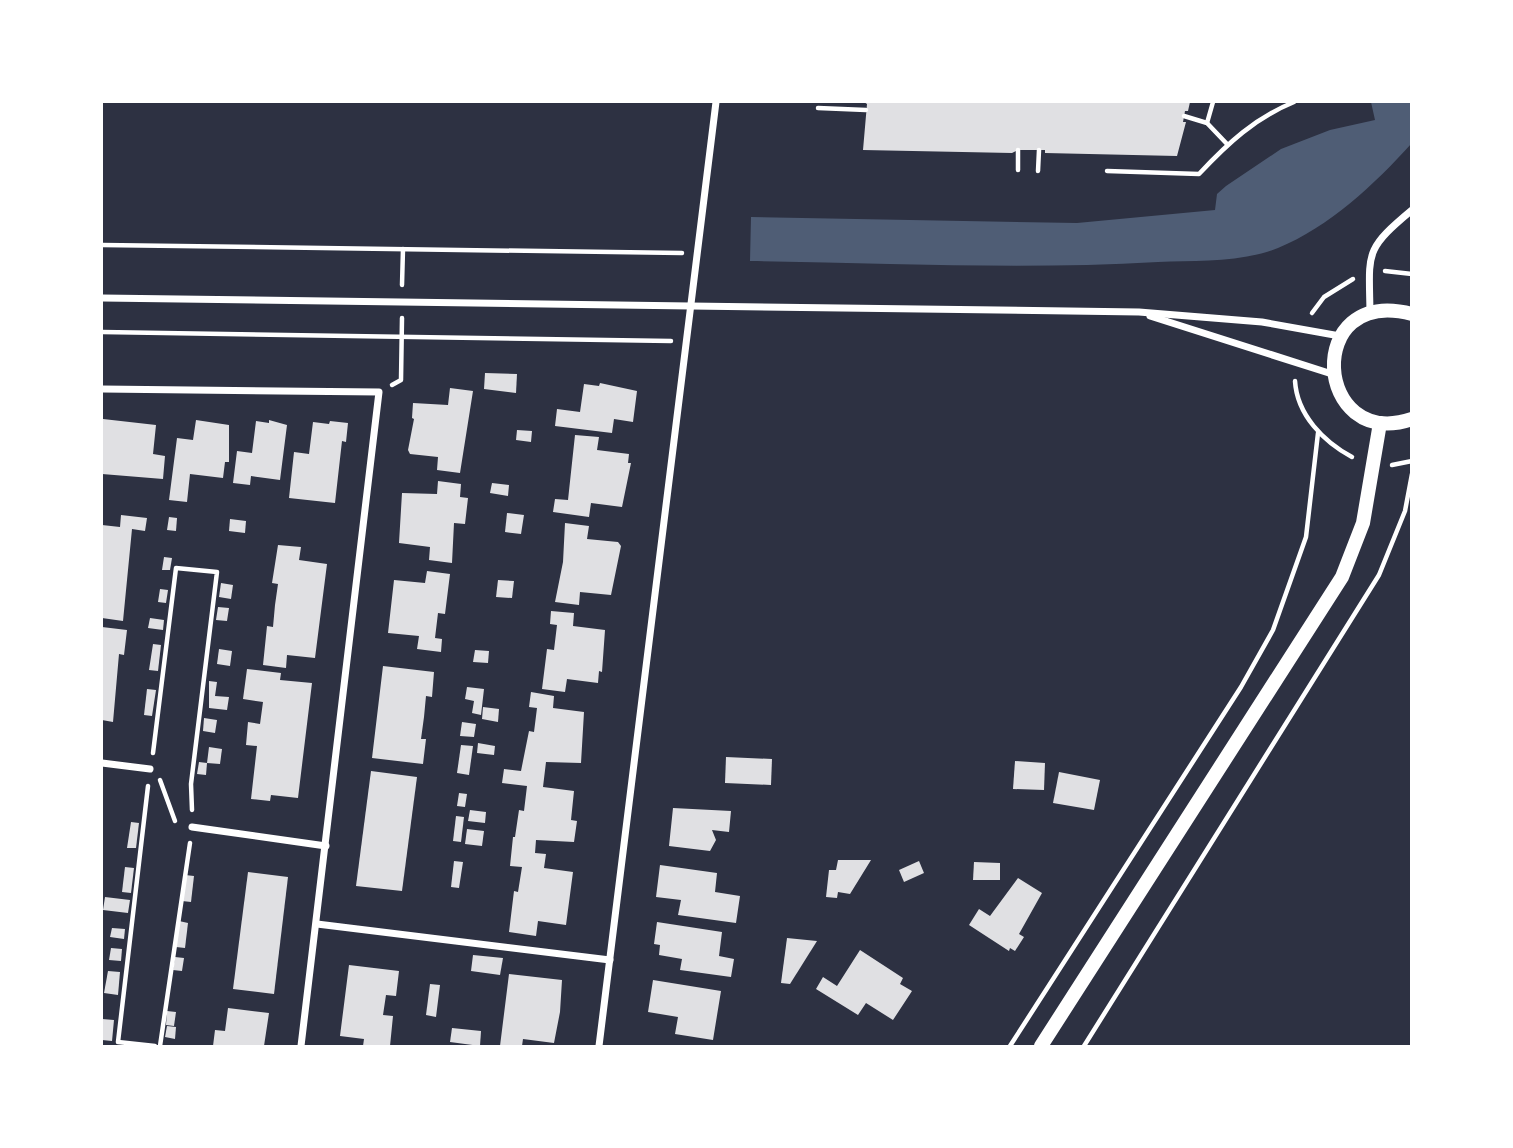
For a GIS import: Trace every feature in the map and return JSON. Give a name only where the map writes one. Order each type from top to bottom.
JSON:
[{"type":"main road","points":[[1412,314],[1393,309],[1370,312],[1340,336],[1335,347],[1332,374],[1336,387],[1349,407],[1366,419],[1380,424],[1412,419]]},
{"type":"main road","points":[[1041,1046],[1342,577],[1363,523],[1380,424]]},
{"type":"street","points":[[599,1046],[716,102]]},
{"type":"street","points":[[1370,312],[1368,274],[1371,255],[1383,233],[1412,210]]},
{"type":"street","points":[[102,299],[402,305],[1139,312],[1209,316],[1340,336]]},
{"type":"street","points":[[1139,312],[1332,374]]},
{"type":"street","points":[[102,389],[379,392],[301,1046]]},
{"type":"street","points":[[102,763],[150,769]]},
{"type":"street","points":[[192,827],[326,846]]},
{"type":"street","points":[[317,924],[610,960]]},
{"type":"path","points":[[1207,123],[1213,102]]},
{"type":"path","points":[[1107,171],[1199,174],[1227,144],[1270,112],[1294,102]]},
{"type":"path","points":[[818,108],[866,110]]},
{"type":"path","points":[[1184,116],[1207,123],[1227,144]]},
{"type":"path","points":[[1018,150],[1018,170]]},
{"type":"path","points":[[1038,171],[1039,150]]},
{"type":"path","points":[[102,245],[697,254]]},
{"type":"path","points":[[379,392],[401,380],[402,249]]},
{"type":"path","points":[[102,332],[685,342]]},
{"type":"path","points":[[1010,1046],[1241,687],[1273,630],[1306,537],[1318,433]]},
{"type":"path","points":[[1084,1046],[1378,575],[1405,511],[1412,474]]},
{"type":"path","points":[[176,568],[217,572],[191,785],[192,827],[158,1046],[118,1042],[176,568]]},
{"type":"path","points":[[150,769],[157,772],[176,822],[192,827]]},
{"type":"water","points":[[1371,102],[1411,102],[1411,144],[1367,189],[1333,216],[1297,239],[1264,253],[1219,260],[1056,265],[750,261],[751,217],[1077,223],[1215,210],[1217,194],[1281,149],[1330,130],[1375,120]]},
{"type":"building","points":[[864,102],[1190,102],[1188,111],[1185,111],[1183,122],[1186,122],[1177,156],[1045,153],[1045,150],[1018,150],[1012,153],[863,150],[867,104]]},
{"type":"building","points":[[485,373],[517,374],[516,393],[484,389]]},
{"type":"building","points":[[600,383],[637,391],[633,422],[614,419],[612,433],[555,426],[557,409],[580,412],[584,384],[599,386]]},
{"type":"building","points":[[450,388],[473,391],[460,473],[437,470],[438,457],[410,454],[408,450],[414,419],[413,403],[448,405]]},
{"type":"building","points":[[103,419],[156,425],[153,454],[165,456],[163,479],[102,474]]},
{"type":"building","points":[[196,420],[229,425],[229,462],[225,462],[223,478],[190,474],[187,502],[169,500],[177,438],[193,440]]},
{"type":"building","points":[[269,420],[287,425],[280,480],[251,476],[250,485],[233,483],[237,451],[252,453],[256,421],[269,423]]},
{"type":"building","points":[[330,421],[348,423],[346,442],[342,441],[335,503],[289,498],[294,452],[309,454],[313,422],[329,424]]},
{"type":"building","points":[[517,430],[532,431],[531,442],[516,440]]},
{"type":"building","points":[[575,435],[599,437],[597,450],[629,454],[628,463],[631,463],[622,507],[591,503],[589,517],[553,512],[555,499],[568,500]]},
{"type":"building","points":[[438,481],[461,484],[460,497],[468,498],[465,524],[454,523],[452,563],[429,560],[430,547],[399,543],[402,493],[437,494]]},
{"type":"building","points":[[492,483],[509,485],[508,496],[490,493]]},
{"type":"building","points":[[507,513],[524,515],[521,534],[505,532]]},
{"type":"building","points":[[121,515],[147,518],[145,531],[132,529],[123,621],[102,618],[102,525],[120,527]]},
{"type":"building","points":[[169,517],[177,518],[176,531],[167,530]]},
{"type":"building","points":[[230,519],[246,521],[245,533],[229,531]]},
{"type":"building","points":[[565,523],[589,526],[587,539],[618,542],[621,546],[611,595],[580,592],[579,605],[555,602],[563,562]]},
{"type":"building","points":[[278,545],[301,547],[299,560],[327,564],[315,658],[287,655],[286,668],[263,665],[267,626],[273,627],[278,584],[272,583]]},
{"type":"building","points":[[164,557],[172,558],[170,570],[162,570]]},
{"type":"building","points":[[427,571],[450,574],[445,614],[438,613],[435,638],[442,639],[441,652],[417,649],[419,636],[388,633],[394,580],[425,583]]},
{"type":"building","points":[[498,580],[514,581],[512,598],[496,597]]},
{"type":"building","points":[[221,583],[233,585],[231,599],[219,597]]},
{"type":"building","points":[[160,589],[168,590],[166,603],[158,602]]},
{"type":"building","points":[[218,607],[229,608],[227,621],[216,620]]},
{"type":"building","points":[[551,611],[574,613],[573,626],[605,630],[602,672],[599,671],[598,683],[567,679],[565,692],[542,689],[547,649],[554,650],[557,625],[550,624]]},
{"type":"building","points":[[150,618],[164,620],[163,630],[148,628]]},
{"type":"building","points":[[102,627],[127,630],[124,655],[119,654],[113,722],[102,720]]},
{"type":"building","points":[[153,644],[161,645],[158,671],[149,670]]},
{"type":"building","points":[[219,649],[232,651],[230,666],[217,664]]},
{"type":"building","points":[[475,650],[489,651],[488,663],[473,662]]},
{"type":"building","points":[[383,666],[434,672],[432,697],[426,696],[421,739],[426,739],[423,764],[372,758]]},
{"type":"building","points":[[247,669],[281,673],[280,680],[312,683],[298,798],[271,795],[270,801],[251,799],[257,746],[246,745],[248,722],[260,724],[263,702],[243,699]]},
{"type":"building","points":[[209,681],[217,682],[215,696],[229,697],[227,710],[209,708]]},
{"type":"building","points":[[467,687],[484,689],[481,715],[472,713],[474,701],[465,699]]},
{"type":"building","points":[[147,689],[156,690],[152,716],[144,715]]},
{"type":"building","points":[[531,692],[554,696],[553,708],[584,712],[581,763],[546,762],[543,787],[574,791],[571,820],[577,821],[574,842],[536,840],[535,853],[546,854],[544,868],[573,872],[566,925],[538,921],[536,936],[509,932],[514,891],[518,892],[522,867],[510,866],[513,837],[519,810],[524,811],[527,786],[502,783],[504,769],[521,771],[529,731],[534,732],[537,708],[529,707]]},
{"type":"building","points":[[483,707],[499,709],[498,722],[482,719]]},
{"type":"building","points":[[204,718],[217,720],[215,733],[203,731]]},
{"type":"building","points":[[462,722],[476,724],[474,737],[460,736]]},
{"type":"building","points":[[478,743],[495,746],[494,755],[477,753]]},
{"type":"building","points":[[461,745],[473,746],[469,775],[457,773]]},
{"type":"building","points":[[209,747],[222,749],[220,764],[207,763]]},
{"type":"building","points":[[726,757],[772,759],[771,785],[725,783]]},
{"type":"building","points":[[1015,761],[1045,763],[1044,790],[1013,789]]},
{"type":"building","points":[[199,762],[207,763],[206,775],[197,774]]},
{"type":"building","points":[[371,771],[417,777],[402,891],[356,886]]},
{"type":"building","points":[[1059,772],[1100,780],[1094,810],[1053,803]]},
{"type":"building","points":[[459,793],[467,794],[465,807],[457,806]]},
{"type":"building","points":[[673,808],[731,811],[729,832],[712,830],[716,840],[710,851],[669,846]]},
{"type":"building","points":[[470,810],[486,812],[485,823],[468,821]]},
{"type":"building","points":[[456,816],[464,817],[461,842],[453,841]]},
{"type":"building","points":[[131,822],[139,823],[136,848],[127,848]]},
{"type":"building","points":[[467,829],[484,831],[482,846],[465,844]]},
{"type":"building","points":[[838,860],[871,860],[850,894],[838,892],[837,898],[826,897],[829,870],[836,870]]},
{"type":"building","points":[[454,861],[463,862],[459,888],[451,887]]},
{"type":"building","points":[[919,861],[924,873],[904,882],[899,870]]},
{"type":"building","points":[[974,862],[1000,863],[1000,880],[973,880]]},
{"type":"building","points":[[660,865],[717,873],[715,892],[740,896],[736,923],[678,915],[681,900],[656,897]]},
{"type":"building","points":[[125,867],[134,868],[131,893],[122,892]]},
{"type":"building","points":[[248,872],[288,877],[274,994],[233,989]]},
{"type":"building","points":[[185,875],[194,876],[191,902],[182,901]]},
{"type":"building","points":[[1018,878],[1042,893],[1019,934],[1024,937],[1015,951],[1010,948],[1009,951],[969,925],[979,909],[990,916]]},
{"type":"building","points":[[105,897],[130,900],[128,913],[103,910]]},
{"type":"building","points":[[179,921],[188,923],[185,948],[176,947]]},
{"type":"building","points":[[657,922],[722,932],[719,956],[734,959],[731,977],[680,970],[682,959],[659,955],[660,945],[654,944]]},
{"type":"building","points":[[112,928],[125,929],[124,939],[110,937]]},
{"type":"building","points":[[787,938],[817,941],[790,984],[781,983]]},
{"type":"building","points":[[111,948],[122,949],[121,961],[109,960]]},
{"type":"building","points":[[860,950],[903,978],[900,984],[912,991],[893,1020],[866,1003],[858,1015],[816,989],[823,977],[837,986]]},
{"type":"building","points":[[473,955],[503,958],[500,975],[471,971]]},
{"type":"building","points":[[175,957],[184,958],[182,971],[173,970]]},
{"type":"building","points":[[349,965],[399,971],[396,996],[386,995],[383,1015],[393,1016],[390,1046],[363,1046],[364,1039],[340,1036]]},
{"type":"building","points":[[108,971],[120,972],[118,995],[104,993]]},
{"type":"building","points":[[509,974],[562,980],[554,1043],[523,1039],[522,1046],[500,1046]]},
{"type":"building","points":[[653,980],[721,991],[713,1040],[675,1034],[678,1017],[648,1012]]},
{"type":"building","points":[[430,984],[440,985],[436,1017],[426,1015]]},
{"type":"building","points":[[228,1008],[269,1013],[264,1046],[213,1046],[215,1030],[225,1031]]},
{"type":"building","points":[[167,1011],[176,1012],[174,1026],[166,1025]]},
{"type":"building","points":[[102,1019],[114,1020],[112,1041],[102,1040]]},
{"type":"building","points":[[167,1026],[176,1027],[175,1039],[165,1037]]},
{"type":"building","points":[[452,1028],[481,1031],[480,1046],[450,1042]]}]
